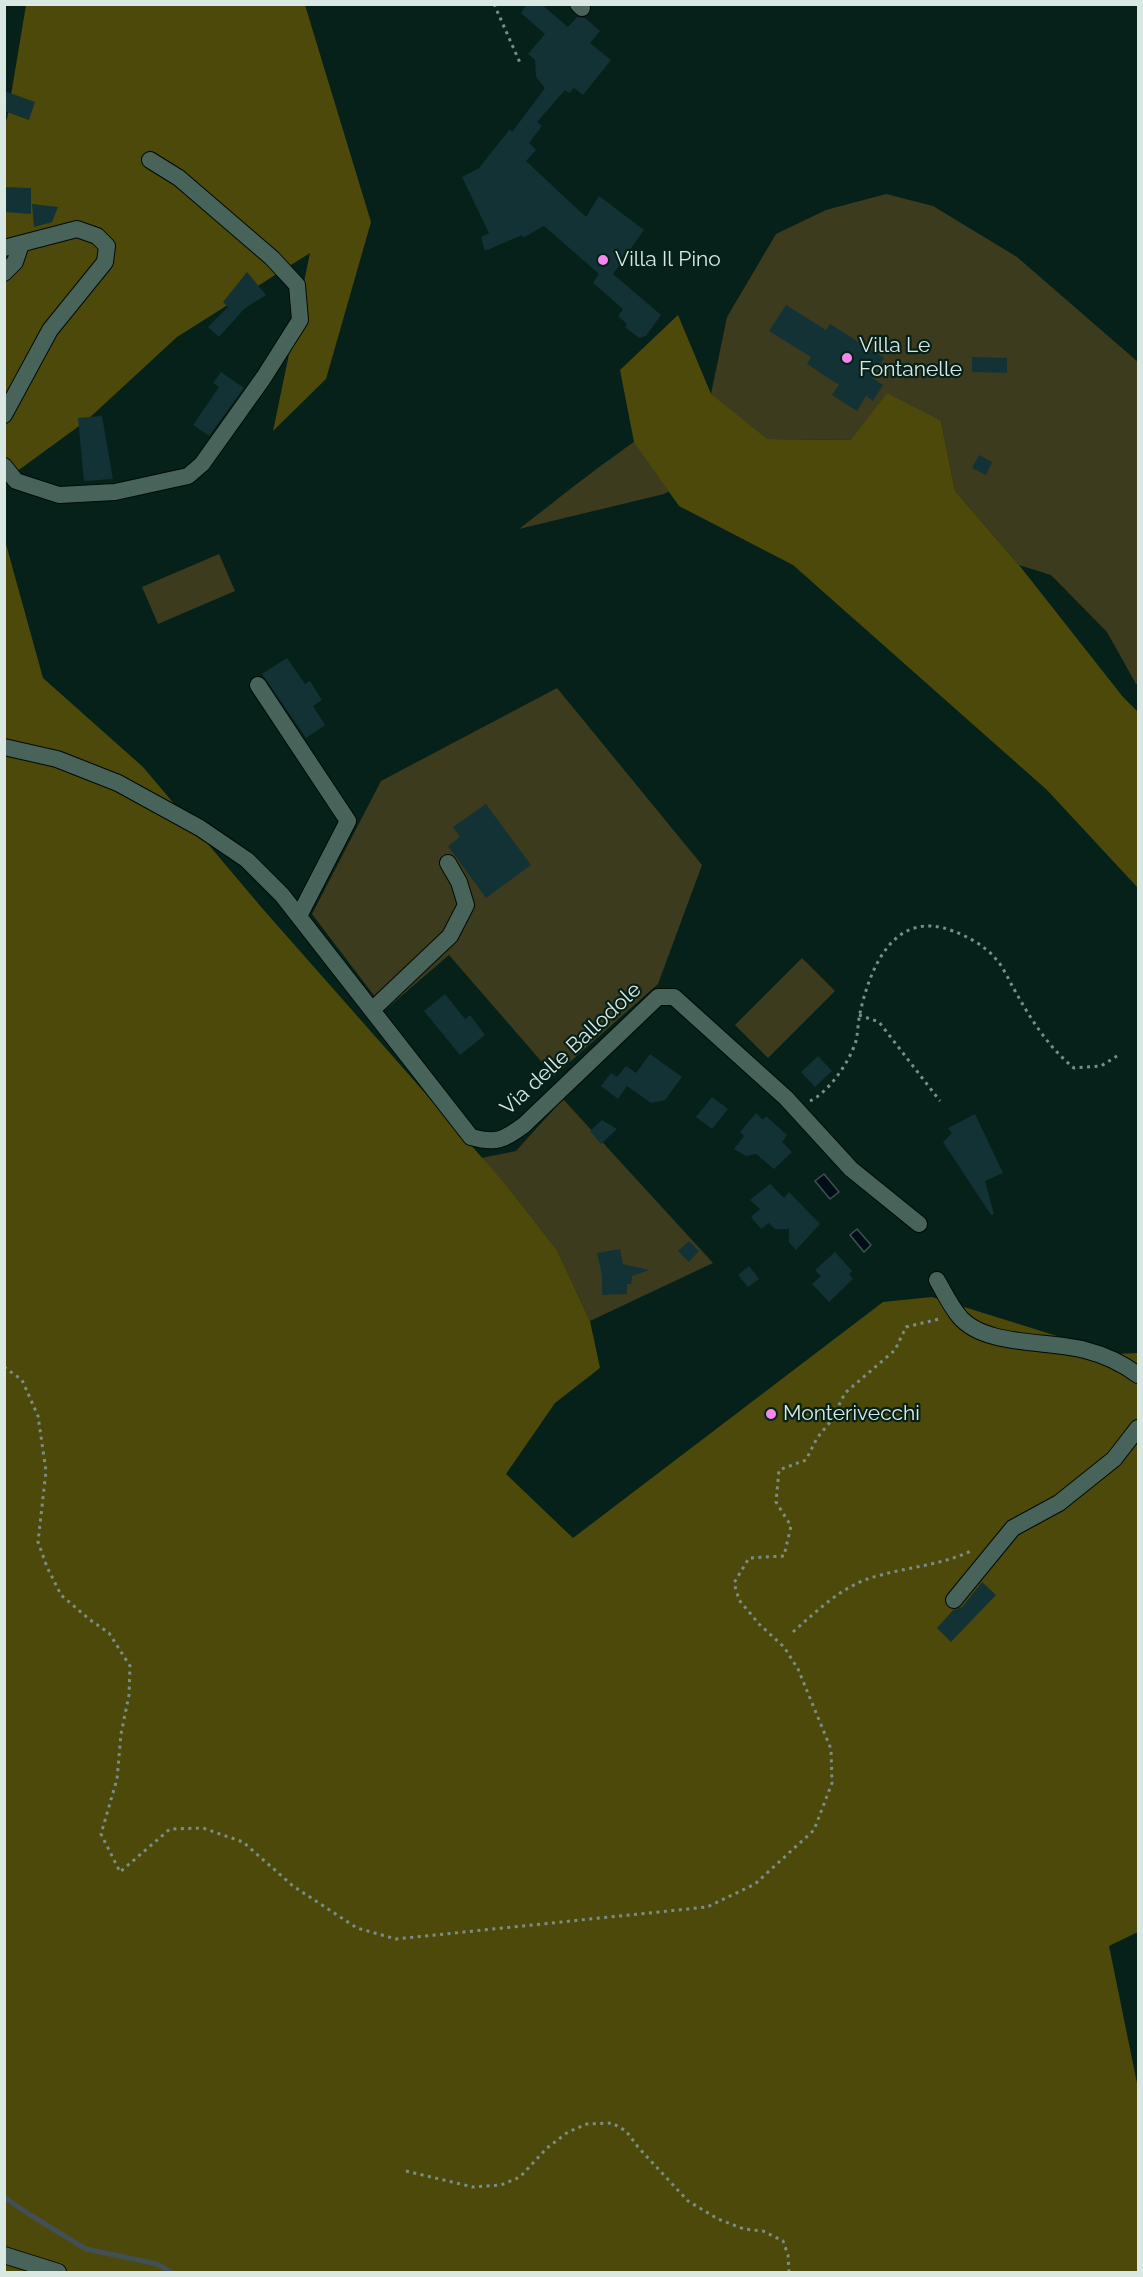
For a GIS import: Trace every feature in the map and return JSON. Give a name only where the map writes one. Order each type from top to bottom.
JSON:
[{"type":"street","points":[[4,466],[16,481],[59,495],[115,492],[188,476],[202,464],[300,320],[297,285],[272,258],[179,178],[150,160]]},
{"type":"street","points":[[4,273],[15,262],[13,246],[77,230],[98,236],[107,246],[105,262],[50,330],[4,415]]},
{"type":"street","points":[[258,685],[348,821],[299,916]]},
{"type":"street","name":"Via delle Ballodole","points":[[4,747],[57,759],[118,783],[200,828],[247,860],[282,895],[299,916],[471,1137],[487,1141],[507,1138],[524,1125],[658,997],[674,997],[795,1108],[851,1169],[919,1224]]},
{"type":"street","points":[[372,1010],[450,936],[466,905],[459,882],[448,863]]},
{"type":"street","points":[[938,1280],[959,1317],[973,1327],[992,1336],[1083,1350],[1122,1362],[1138,1375]]},
{"type":"street","points":[[954,1600],[1013,1528],[1068,1495],[1114,1459],[1138,1428]]},
{"type":"street","points":[[4,2255],[58,2272]]},
{"type":"path","points":[[494,4],[521,65]]},
{"type":"path","points":[[795,1108],[818,1097],[832,1082],[856,1041],[859,1015],[871,973],[890,943],[905,932],[923,926],[952,930],[976,943],[995,958],[1026,1010],[1058,1055],[1074,1068],[1101,1066],[1117,1056]]},
{"type":"path","points":[[859,1015],[879,1022],[940,1101]]},
{"type":"path","points":[[4,1367],[22,1380],[38,1416],[46,1471],[38,1542],[47,1567],[61,1594],[109,1633],[130,1666],[129,1695],[117,1779],[101,1834],[120,1872],[170,1829],[203,1828],[243,1842],[293,1886],[357,1928],[396,1939],[708,1907],[755,1884],[814,1830],[831,1783],[831,1749],[798,1669],[784,1647],[759,1624],[739,1600],[734,1583],[749,1558],[784,1556],[791,1526],[776,1502],[779,1470],[806,1460],[817,1438],[831,1421],[844,1393],[895,1350],[906,1327],[930,1319],[959,1317]]},
{"type":"path","points":[[793,1632],[843,1590],[876,1576],[952,1560],[974,1550]]},
{"type":"path","points":[[406,2171],[473,2187],[501,2185],[520,2177],[546,2148],[568,2132],[587,2124],[612,2123],[626,2131],[688,2201],[718,2219],[744,2229],[763,2231],[783,2241],[788,2256],[789,2272]]},
{"type":"shaded area","points":[[26,5],[305,5],[371,222],[326,379],[273,431],[310,253],[177,337],[86,421],[5,480],[4,121],[7,119]]},
{"type":"shaded area","points":[[886,194],[933,206],[1017,257],[1138,362],[1138,683],[1136,684],[1107,632],[1051,575],[1019,565],[955,491],[941,421],[851,440],[767,439],[664,494],[519,529],[636,440],[711,394],[727,317],[776,234],[826,210]]},
{"type":"shaded area","points":[[678,315],[711,394],[767,439],[851,440],[887,393],[941,421],[955,491],[1019,565],[1123,697],[1138,712],[1138,888],[1047,790],[793,565],[679,506],[634,442],[620,370]]},
{"type":"shaded area","points":[[4,537],[43,678],[143,767],[262,908],[507,1186],[557,1250],[590,1321],[600,1368],[555,1403],[506,1474],[573,1538],[883,1302],[932,1297],[1115,1354],[1138,1353],[1138,1932],[1109,1946],[1138,2088],[1138,2272],[5,2272]]},
{"type":"shaded area","points":[[219,554],[235,591],[158,624],[142,587]]},
{"type":"shaded area","points":[[557,688],[702,865],[658,984],[554,1076],[449,955],[385,1010],[312,914],[381,781]]},
{"type":"shaded area","points":[[802,958],[835,991],[768,1058],[735,1025]]},
{"type":"shaded area","points":[[563,1099],[713,1263],[590,1321],[557,1250],[507,1186],[481,1158],[516,1151]]},
{"type":"shaded area","points":[[824,1174],[839,1192],[830,1199],[815,1181]]},
{"type":"shaded area","points":[[857,1229],[871,1245],[864,1252],[850,1235]]},
{"type":"building","points":[[527,4],[541,4],[568,27],[577,17],[585,18],[600,31],[590,43],[611,60],[583,95],[574,88],[569,93],[565,90],[537,122],[542,126],[529,143],[536,150],[526,161],[586,217],[599,196],[644,230],[613,274],[661,315],[646,336],[639,338],[625,327],[627,324],[618,316],[623,309],[593,283],[599,274],[544,226],[523,238],[522,235],[485,251],[481,237],[489,233],[462,177],[479,168],[510,129],[512,132],[545,88],[536,77],[535,60],[528,54],[545,34],[521,13]]},
{"type":"building","points":[[4,91],[35,102],[29,120],[4,111]]},
{"type":"building","points":[[4,187],[31,188],[31,214],[4,212]]},
{"type":"building","points":[[32,204],[58,207],[52,222],[34,227]]},
{"type":"building","points":[[247,272],[266,295],[244,309],[219,337],[208,327],[228,307],[223,302]]},
{"type":"building","name":"Villa Le Fontanelle","points":[[786,305],[826,330],[830,324],[884,358],[872,378],[883,385],[873,401],[866,396],[857,411],[832,395],[839,385],[807,364],[811,357],[769,331]]},
{"type":"building","points":[[972,357],[1007,358],[1007,373],[972,372]]},
{"type":"building","points":[[221,372],[244,388],[209,436],[193,425],[219,387],[213,383]]},
{"type":"building","points":[[102,416],[113,479],[84,481],[78,418]]},
{"type":"building","points":[[979,455],[992,462],[986,475],[972,468]]},
{"type":"building","points":[[287,658],[305,684],[310,681],[322,700],[313,706],[325,725],[306,738],[262,674]]},
{"type":"building","points":[[486,804],[531,865],[486,898],[448,846],[460,837],[453,827]]},
{"type":"building","points":[[445,994],[465,1019],[470,1015],[485,1035],[460,1055],[424,1011]]},
{"type":"building","points":[[650,1054],[682,1077],[665,1100],[651,1103],[627,1086],[618,1099],[601,1086],[611,1073],[617,1077],[626,1066],[636,1073]]},
{"type":"building","points":[[818,1056],[832,1071],[815,1087],[801,1072]]},
{"type":"building","points":[[712,1097],[728,1109],[712,1129],[696,1117]]},
{"type":"building","points":[[756,1113],[763,1120],[766,1116],[787,1135],[782,1142],[792,1152],[774,1169],[756,1154],[746,1156],[734,1149],[744,1136],[740,1132]]},
{"type":"building","points":[[975,1114],[1003,1173],[985,1181],[994,1214],[991,1215],[943,1142],[952,1133],[948,1128]]},
{"type":"building","points":[[602,1120],[617,1129],[601,1144],[590,1131]]},
{"type":"building","points":[[770,1184],[784,1198],[789,1192],[820,1224],[796,1250],[789,1242],[789,1229],[775,1229],[769,1223],[761,1229],[751,1217],[760,1209],[750,1200]]},
{"type":"building","points":[[689,1241],[699,1251],[689,1262],[678,1251]]},
{"type":"building","points":[[620,1249],[623,1264],[649,1270],[632,1276],[631,1284],[627,1284],[627,1294],[602,1295],[602,1275],[597,1253]]},
{"type":"building","points":[[835,1252],[852,1271],[849,1274],[853,1279],[829,1302],[812,1284],[821,1276],[815,1270]]},
{"type":"building","points":[[749,1266],[759,1279],[748,1287],[738,1275]]},
{"type":"building","points":[[982,1582],[996,1595],[951,1642],[937,1628],[953,1610],[962,1607]]},
{"type":"waterway","points":[[4,2197],[86,2249],[157,2264],[171,2272]]},
{"type":"place","name":"Villa Il Pino","points":[[603,260]]},
{"type":"place","name":"Villa Le Fontanelle","points":[[847,358]]},
{"type":"place","name":"Monterivecchi","points":[[771,1414]]}]
